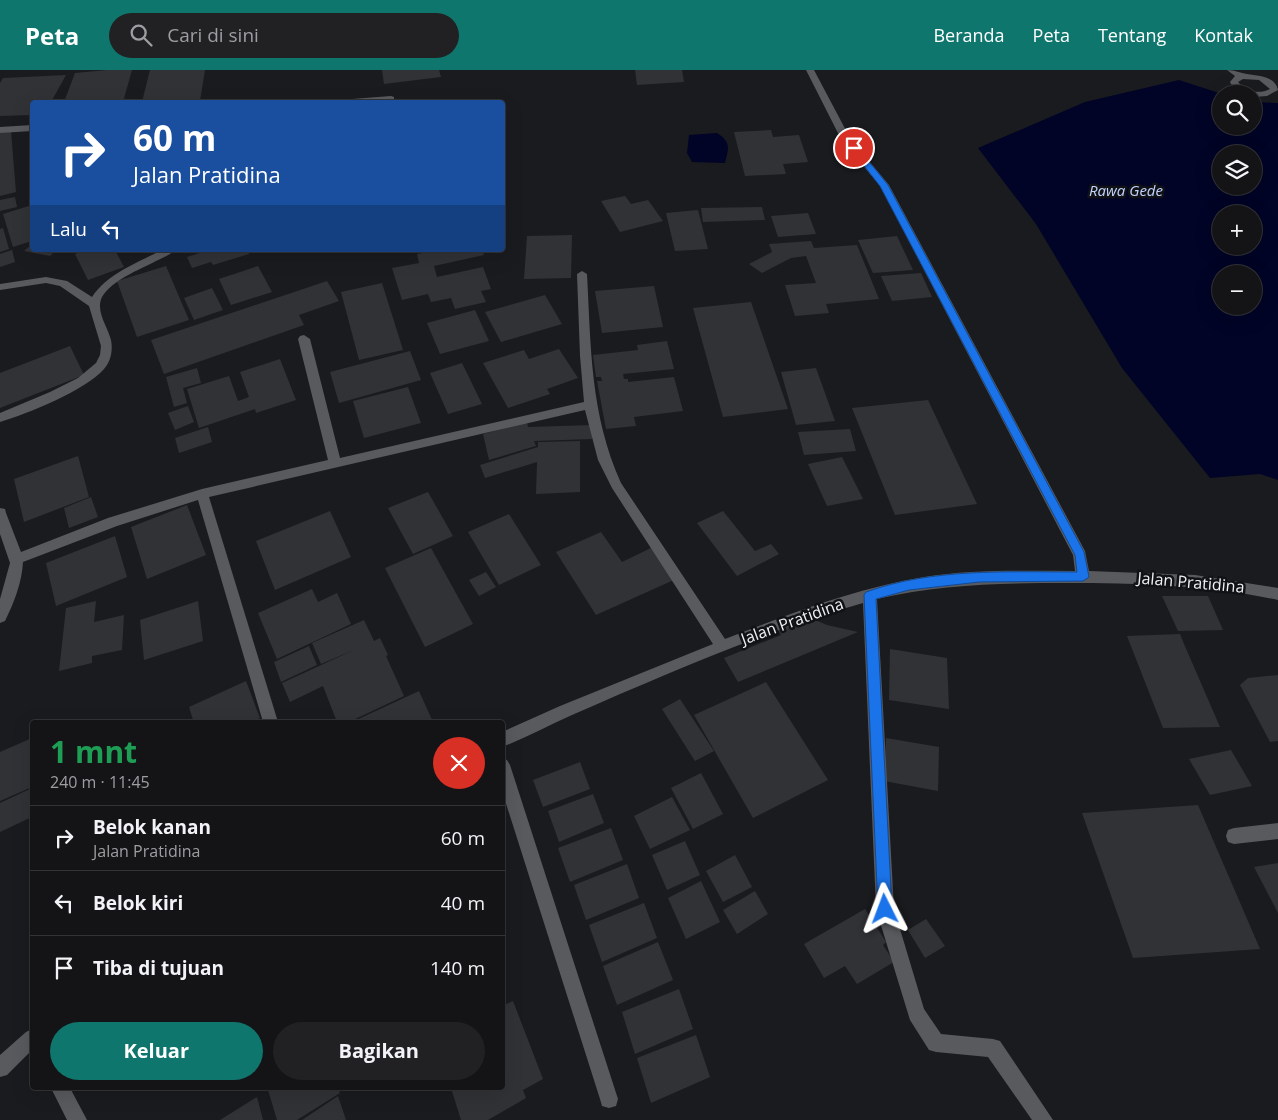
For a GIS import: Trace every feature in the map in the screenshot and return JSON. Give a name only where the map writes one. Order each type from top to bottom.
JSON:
[{"type":"street","points":[[810,70],[846,139],[884,185],[1080,555],[1083,577]]},
{"type":"street","points":[[1231,70],[1242,76]]},
{"type":"street","points":[[378,100],[391,99]]},
{"type":"street","points":[[0,130],[30,128]]},
{"type":"street","points":[[93,303],[101,291],[113,281],[166,252]]},
{"type":"street","points":[[582,274],[589,405],[604,462],[616,485],[722,646]]},
{"type":"street","points":[[0,287],[46,280],[63,283],[93,303],[107,344],[106,354],[100,366],[78,383],[0,418]]},
{"type":"street","points":[[304,339],[335,464]]},
{"type":"street","points":[[17,559],[113,522],[202,494],[589,405]]},
{"type":"street","points":[[202,494],[270,720]]},
{"type":"street","points":[[0,512],[5,533],[17,559],[14,577],[0,618]]},
{"type":"street","points":[[0,580],[14,577]]},
{"type":"street","name":"Jalan Pratidina","points":[[505,738],[544,719],[722,646],[840,603],[909,586],[979,577],[1141,577],[1206,581],[1278,594]]},
{"type":"street","points":[[870,595],[885,909],[916,1014],[936,1043],[993,1048],[1043,1120]]},
{"type":"street","points":[[505,774],[609,1099]]},
{"type":"street","points":[[1234,836],[1278,831]]},
{"type":"street","points":[[0,1068],[30,1040]]},
{"type":"street","points":[[61,1090],[76,1120]]},
{"type":"water","name":"Rawa Gede","points":[[1179,80],[1212,91],[1212,135],[1262,135],[1262,102],[1278,103],[1278,480],[1260,474],[1210,478],[1122,368],[1036,224],[978,148],[1085,102]]},
{"type":"water","points":[[717,133],[727,142],[725,163],[692,162],[687,153],[689,135]]},
{"type":"building","points":[[132,70],[124,100],[65,100],[75,73]]},
{"type":"building","points":[[150,70],[205,70],[200,100],[142,100]]},
{"type":"building","points":[[382,70],[439,70],[441,77],[384,84]]},
{"type":"building","points":[[635,70],[682,70],[684,82],[637,85]]},
{"type":"building","points":[[66,75],[52,100],[30,100],[30,115],[0,116],[0,83],[3,78]]},
{"type":"building","points":[[771,130],[773,137],[799,135],[808,162],[783,164],[786,174],[745,176],[734,132]]},
{"type":"building","points":[[11,131],[16,192],[0,196],[0,133]]},
{"type":"building","points":[[625,196],[631,204],[648,200],[663,221],[620,232],[601,201]]},
{"type":"building","points":[[15,197],[17,207],[0,211],[0,200]]},
{"type":"building","points":[[30,206],[30,242],[13,247],[3,214]]},
{"type":"building","points":[[762,207],[765,220],[703,222],[701,208]]},
{"type":"building","points":[[698,210],[708,249],[675,251],[666,213]]},
{"type":"building","points":[[808,213],[816,234],[778,237],[771,216]]},
{"type":"building","points":[[3,228],[9,249],[0,252],[0,229]]},
{"type":"building","points":[[572,235],[571,278],[524,279],[527,236]]},
{"type":"building","points":[[897,236],[913,270],[873,273],[858,240]]},
{"type":"building","points":[[811,241],[814,248],[857,245],[879,299],[826,304],[829,313],[795,316],[785,285],[816,283],[806,256],[791,258],[762,273],[749,264],[772,252],[769,244]]},
{"type":"building","points":[[30,246],[30,252],[54,252],[50,256],[24,251]]},
{"type":"building","points":[[12,250],[15,262],[0,267],[0,254]]},
{"type":"building","points":[[81,252],[116,252],[124,267],[88,280],[75,254]]},
{"type":"building","points":[[203,252],[248,252],[249,254],[213,265],[211,262],[192,268],[187,257]]},
{"type":"building","points":[[428,252],[483,252],[484,255],[434,266],[437,277],[483,267],[491,289],[481,291],[486,302],[455,309],[451,298],[431,302],[428,294],[402,300],[392,268],[419,263],[417,254]]},
{"type":"building","points":[[166,266],[189,320],[137,337],[117,281]]},
{"type":"building","points":[[258,266],[272,292],[231,305],[219,279]]},
{"type":"building","points":[[921,273],[932,297],[892,301],[881,276]]},
{"type":"building","points":[[327,281],[339,301],[299,315],[304,325],[164,374],[151,340]]},
{"type":"building","points":[[382,283],[403,350],[359,360],[341,292]]},
{"type":"building","points":[[654,286],[663,327],[602,333],[595,291]]},
{"type":"building","points":[[212,288],[223,310],[194,320],[184,298]]},
{"type":"building","points":[[545,295],[562,324],[501,342],[485,312]]},
{"type":"building","points":[[751,302],[788,409],[723,417],[693,308]]},
{"type":"building","points":[[475,310],[489,341],[440,354],[427,323]]},
{"type":"building","points":[[667,341],[674,369],[623,374],[624,379],[628,379],[628,382],[674,377],[683,411],[634,417],[636,426],[606,429],[597,381],[602,381],[601,377],[596,377],[593,355],[638,350],[637,345]]},
{"type":"building","points":[[70,346],[84,375],[0,408],[0,373]]},
{"type":"building","points":[[559,349],[578,378],[547,389],[550,394],[508,408],[483,363],[524,350],[529,359]]},
{"type":"building","points":[[410,351],[421,380],[339,403],[330,372]]},
{"type":"building","points":[[280,359],[296,400],[256,413],[255,409],[199,428],[187,389],[229,376],[238,401],[249,397],[240,372]]},
{"type":"building","points":[[462,363],[482,404],[448,414],[430,373]]},
{"type":"building","points":[[197,368],[201,383],[183,388],[187,403],[174,407],[166,377]]},
{"type":"building","points":[[816,368],[835,421],[796,425],[781,372]]},
{"type":"building","points":[[408,387],[421,423],[364,438],[353,401]]},
{"type":"building","points":[[928,400],[977,504],[895,515],[852,408]]},
{"type":"building","points":[[188,406],[194,422],[175,430],[168,413]]},
{"type":"building","points":[[527,422],[528,427],[592,425],[592,439],[534,441],[536,446],[489,460],[483,434]]},
{"type":"building","points":[[208,427],[212,442],[179,453],[175,438]]},
{"type":"building","points":[[850,429],[856,451],[804,455],[798,432]]},
{"type":"building","points":[[580,441],[580,492],[536,494],[537,462],[485,478],[480,465],[538,447],[538,442]]},
{"type":"building","points":[[78,456],[89,497],[24,522],[14,479]]},
{"type":"building","points":[[842,457],[863,499],[827,506],[808,464]]},
{"type":"building","points":[[428,492],[453,536],[413,554],[388,508]]},
{"type":"building","points":[[91,497],[98,517],[69,528],[64,508]]},
{"type":"building","points":[[187,505],[206,555],[147,579],[131,527]]},
{"type":"building","points":[[330,511],[351,557],[275,590],[256,541]]},
{"type":"building","points":[[723,511],[755,551],[771,544],[779,554],[737,576],[697,523]]},
{"type":"building","points":[[509,514],[541,565],[499,585],[468,532]]},
{"type":"building","points":[[601,532],[622,562],[653,547],[676,579],[596,615],[556,552]]},
{"type":"building","points":[[115,536],[127,577],[56,606],[46,563]]},
{"type":"building","points":[[431,548],[473,624],[425,647],[385,568]]},
{"type":"building","points":[[486,572],[496,587],[479,596],[469,580]]},
{"type":"building","points":[[312,589],[318,602],[337,593],[351,624],[277,659],[258,613]]},
{"type":"building","points":[[1162,596],[1208,596],[1223,630],[1178,631]]},
{"type":"building","points":[[96,601],[94,622],[124,615],[122,650],[92,656],[92,663],[59,671],[66,608]]},
{"type":"building","points":[[198,601],[203,641],[144,660],[140,620]]},
{"type":"building","points":[[808,617],[827,625],[858,632],[738,682],[724,658],[781,635],[778,629]]},
{"type":"building","points":[[364,620],[374,641],[380,638],[404,696],[353,720],[336,720],[323,686],[290,702],[282,683],[356,649],[321,664],[312,643]]},
{"type":"building","points":[[1180,634],[1220,727],[1163,728],[1127,636]]},
{"type":"building","points":[[309,646],[317,665],[281,682],[274,662]]},
{"type":"building","points":[[890,649],[947,658],[949,709],[889,700]]},
{"type":"building","points":[[1278,675],[1278,741],[1270,742],[1240,685],[1248,678]]},
{"type":"building","points":[[246,681],[260,718],[255,720],[193,720],[189,707]]},
{"type":"building","points":[[766,682],[828,780],[753,818],[694,715]]},
{"type":"building","points":[[419,691],[432,720],[356,720]]},
{"type":"building","points":[[680,699],[714,751],[695,761],[662,709]]},
{"type":"building","points":[[886,738],[939,747],[938,791],[884,781]]},
{"type":"building","points":[[30,739],[30,788],[0,801],[0,752]]},
{"type":"building","points":[[1231,750],[1252,786],[1210,795],[1189,759]]},
{"type":"building","points":[[580,762],[590,789],[543,807],[533,780]]},
{"type":"building","points":[[701,773],[723,814],[693,829],[671,788]]},
{"type":"building","points":[[30,789],[30,818],[0,832],[0,803]]},
{"type":"building","points":[[593,794],[604,823],[559,842],[548,811]]},
{"type":"building","points":[[672,797],[690,830],[650,849],[634,816]]},
{"type":"building","points":[[1198,805],[1260,949],[1133,958],[1082,813]]},
{"type":"building","points":[[611,828],[623,860],[570,882],[558,848]]},
{"type":"building","points":[[685,841],[700,875],[667,890],[652,855]]},
{"type":"building","points":[[735,855],[752,887],[723,902],[706,871]]},
{"type":"building","points":[[1278,863],[1278,913],[1254,867]]},
{"type":"building","points":[[627,864],[639,898],[586,920],[574,885]]},
{"type":"building","points":[[701,881],[720,922],[686,939],[668,898]]},
{"type":"building","points":[[755,891],[768,914],[737,934],[723,910]]},
{"type":"building","points":[[644,903],[657,938],[602,962],[589,925]]},
{"type":"building","points":[[865,909],[886,942],[883,945],[894,962],[857,984],[845,966],[824,978],[804,944]]},
{"type":"building","points":[[926,919],[945,946],[925,958],[908,930]]},
{"type":"building","points":[[658,942],[673,980],[617,1005],[603,966]]},
{"type":"building","points":[[679,989],[693,1029],[635,1054],[622,1012]]},
{"type":"building","points":[[513,1001],[543,1079],[523,1090],[526,1098],[488,1120],[461,1120],[452,1090],[505,1090],[505,1005]]},
{"type":"building","points":[[696,1035],[710,1077],[651,1103],[637,1058]]},
{"type":"building","points":[[268,1090],[339,1090],[340,1093],[297,1120],[277,1120]]},
{"type":"building","points":[[338,1096],[346,1120],[302,1120]]},
{"type":"building","points":[[257,1097],[263,1120],[220,1120]]},
{"type":"route","points":[[854,148],[884,185],[1080,555],[1083,577],[979,577],[909,586],[870,595],[875,734],[885,909]]}]
